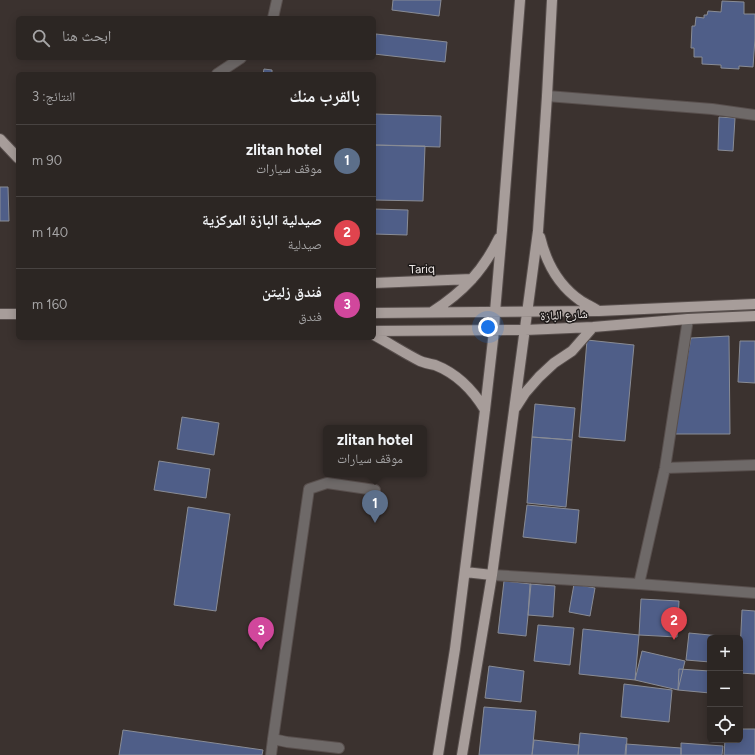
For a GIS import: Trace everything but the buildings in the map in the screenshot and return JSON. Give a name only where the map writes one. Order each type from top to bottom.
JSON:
[{"type":"main road","points":[[438,755],[466,572],[494,331],[520,0]]},
{"type":"main road","points":[[462,755],[492,575],[538,231],[552,0]]},
{"type":"main road","points":[[0,139],[16,156]]},
{"type":"main road","points":[[432,312],[455,295],[472,279],[494,248],[502,230]]},
{"type":"main road","points":[[538,231],[543,251],[553,270],[565,287],[581,301],[599,311]]},
{"type":"main road","name":"Tariq","points":[[376,283],[472,279]]},
{"type":"main road","name":"شارع البازة","points":[[376,313],[599,311],[755,304]]},
{"type":"main road","points":[[0,314],[16,314]]},
{"type":"main road","name":"شارع البازة","points":[[376,331],[525,330],[755,316]]},
{"type":"main road","points":[[514,411],[525,393],[539,377],[554,363],[572,351],[594,327]]},
{"type":"main road","points":[[376,336],[421,361],[451,373],[465,383],[485,410]]},
{"type":"main road","points":[[466,572],[492,575]]},
{"type":"street","points":[[273,16],[277,0]]},
{"type":"street","points":[[220,72],[238,60]]},
{"type":"street","points":[[547,96],[712,109],[755,115]]},
{"type":"street","points":[[639,584],[665,468],[688,319]]},
{"type":"street","points":[[665,468],[755,465]]},
{"type":"street","points":[[270,755],[309,489],[327,483],[375,490]]},
{"type":"street","points":[[492,575],[755,593]]},
{"type":"street","points":[[273,739],[338,748]]},
{"type":"place","name":"zlitan hotel","points":[[375,523]]},
{"type":"place","name":"صيدلية البازة المركزية","points":[[674,640]]},
{"type":"place","name":"فندق زليتن","points":[[261,650]]}]
